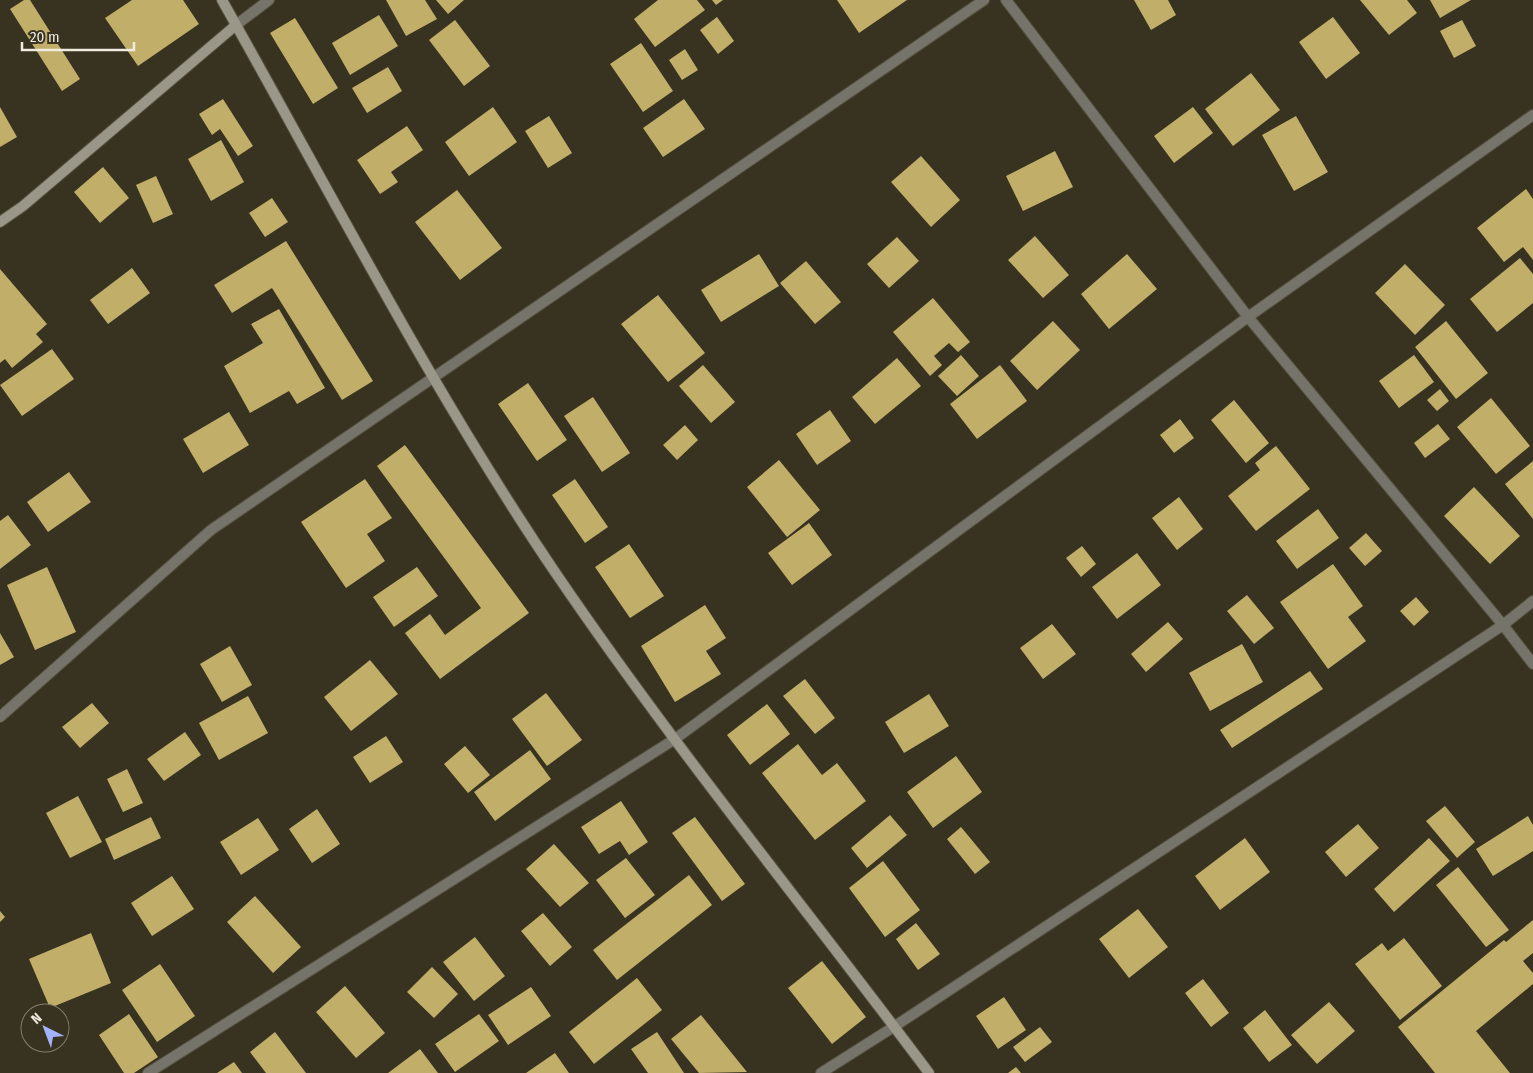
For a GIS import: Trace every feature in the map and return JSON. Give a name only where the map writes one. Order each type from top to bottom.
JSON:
[{"type":"street","points":[[222,0],[432,379],[557,575],[675,739],[929,1073]]},
{"type":"street","points":[[1,220],[236,25],[270,0]]},
{"type":"street","points":[[0,717],[211,530],[984,0]]},
{"type":"street","points":[[1006,0],[1248,317],[1503,625],[1533,664]]},
{"type":"street","points":[[148,1073],[675,739],[1248,317],[1533,116]]},
{"type":"street","points":[[820,1073],[895,1026],[1503,625],[1533,602]]},
{"type":"building","points":[[24,0],[30,0],[80,79],[62,91],[10,9]]},
{"type":"building","points":[[132,0],[183,0],[199,24],[138,66],[105,18]]},
{"type":"building","points":[[386,0],[425,0],[437,19],[406,36]]},
{"type":"building","points":[[436,0],[464,0],[448,14]]},
{"type":"building","points":[[658,0],[697,0],[705,10],[655,47],[634,19]]},
{"type":"building","points":[[712,0],[723,0],[716,5]]},
{"type":"building","points":[[837,0],[907,0],[859,33]]},
{"type":"building","points":[[1134,0],[1168,0],[1176,15],[1151,30]]},
{"type":"building","points":[[1360,0],[1407,0],[1417,13],[1389,35]]},
{"type":"building","points":[[1430,0],[1471,0],[1440,18]]},
{"type":"building","points":[[379,15],[398,46],[350,75],[332,43]]},
{"type":"building","points":[[717,17],[734,41],[718,54],[700,30]]},
{"type":"building","points":[[1333,17],[1360,53],[1326,79],[1299,42]]},
{"type":"building","points":[[295,18],[338,88],[313,104],[270,33]]},
{"type":"building","points":[[455,20],[490,66],[464,86],[429,40]]},
{"type":"building","points":[[1462,20],[1476,46],[1454,58],[1440,31]]},
{"type":"building","points":[[641,43],[673,91],[643,112],[610,64]]},
{"type":"building","points":[[685,49],[698,70],[682,80],[669,60]]},
{"type":"building","points":[[388,67],[402,91],[367,113],[352,88]]},
{"type":"building","points":[[1251,73],[1280,110],[1233,146],[1205,109]]},
{"type":"building","points":[[223,99],[253,146],[238,156],[220,129],[212,135],[199,114]]},
{"type":"building","points":[[684,99],[705,129],[663,157],[643,128]]},
{"type":"building","points":[[0,107],[17,137],[0,147]]},
{"type":"building","points":[[493,107],[517,142],[469,176],[445,142]]},
{"type":"building","points":[[1193,107],[1213,133],[1174,163],[1154,136]]},
{"type":"building","points":[[549,116],[572,153],[548,168],[525,131]]},
{"type":"building","points":[[1296,116],[1328,172],[1294,191],[1262,135]]},
{"type":"building","points":[[407,126],[423,150],[391,172],[398,182],[380,194],[357,160]]},
{"type":"building","points":[[221,140],[244,182],[211,201],[188,159]]},
{"type":"building","points":[[1055,151],[1073,187],[1023,211],[1006,176]]},
{"type":"building","points":[[921,156],[960,200],[931,227],[891,182]]},
{"type":"building","points":[[103,167],[129,198],[100,223],[74,192]]},
{"type":"building","points":[[156,176],[173,214],[153,223],[136,185]]},
{"type":"building","points":[[1526,189],[1533,199],[1533,260],[1523,247],[1504,262],[1477,228]]},
{"type":"building","points":[[457,190],[502,248],[460,280],[415,222]]},
{"type":"building","points":[[272,198],[288,222],[265,237],[249,213]]},
{"type":"building","points":[[1035,236],[1069,275],[1043,298],[1008,260]]},
{"type":"building","points":[[897,237],[919,261],[889,288],[867,264]]},
{"type":"building","points":[[286,241],[373,381],[342,400],[272,288],[232,313],[214,285]]},
{"type":"building","points":[[759,254],[779,286],[721,322],[701,290]]},
{"type":"building","points":[[1127,254],[1157,289],[1109,329],[1081,294]]},
{"type":"building","points":[[1520,258],[1533,274],[1533,303],[1497,332],[1470,299]]},
{"type":"building","points":[[806,261],[841,302],[815,324],[780,283]]},
{"type":"building","points":[[1405,264],[1445,305],[1415,335],[1375,293]]},
{"type":"building","points":[[132,268],[150,293],[108,324],[90,300]]},
{"type":"building","points":[[0,269],[47,324],[36,334],[43,342],[12,368],[5,359],[0,363]]},
{"type":"building","points":[[658,295],[705,353],[668,382],[621,324]]},
{"type":"building","points":[[933,298],[970,342],[958,352],[949,343],[934,356],[942,365],[930,376],[893,332]]},
{"type":"building","points":[[279,309],[325,388],[297,404],[289,391],[250,413],[224,366],[263,343],[251,324]]},
{"type":"building","points":[[1053,321],[1080,350],[1037,390],[1010,361]]},
{"type":"building","points":[[1446,321],[1488,373],[1456,399],[1415,347]]},
{"type":"building","points":[[52,349],[74,379],[22,416],[0,385]]},
{"type":"building","points":[[961,355],[979,376],[957,396],[938,376]]},
{"type":"building","points":[[1414,355],[1434,382],[1399,408],[1379,381]]},
{"type":"building","points":[[897,358],[921,386],[875,424],[852,397]]},
{"type":"building","points":[[703,365],[735,402],[711,423],[679,386]]},
{"type":"building","points":[[1000,365],[1027,401],[977,439],[950,404]]},
{"type":"building","points":[[528,383],[567,440],[537,461],[498,404]]},
{"type":"building","points":[[1440,389],[1449,401],[1437,411],[1427,400]]},
{"type":"building","points":[[593,397],[630,453],[602,472],[564,416]]},
{"type":"building","points":[[1491,398],[1530,446],[1496,474],[1457,427]]},
{"type":"building","points":[[1234,400],[1269,443],[1246,463],[1211,420]]},
{"type":"building","points":[[830,410],[851,441],[817,465],[796,434]]},
{"type":"building","points":[[229,412],[249,445],[203,473],[183,439]]},
{"type":"building","points":[[1180,419],[1194,438],[1174,453],[1160,435]]},
{"type":"building","points":[[1438,424],[1450,439],[1425,458],[1414,443]]},
{"type":"building","points":[[685,425],[698,440],[677,460],[663,445]]},
{"type":"building","points":[[405,445],[529,613],[440,679],[405,633],[430,614],[445,635],[481,608],[377,466]]},
{"type":"building","points":[[1276,446],[1310,489],[1256,531],[1228,496],[1260,470],[1255,463]]},
{"type":"building","points":[[779,460],[820,510],[787,537],[747,487]]},
{"type":"building","points":[[1533,461],[1533,519],[1505,484]]},
{"type":"building","points":[[69,472],[91,502],[48,532],[27,502]]},
{"type":"building","points":[[365,479],[392,518],[367,534],[385,561],[346,588],[301,522]]},
{"type":"building","points":[[575,479],[608,527],[585,543],[552,495]]},
{"type":"building","points":[[1474,487],[1520,536],[1490,564],[1444,516]]},
{"type":"building","points":[[1179,497],[1203,529],[1177,550],[1152,518]]},
{"type":"building","points":[[1318,509],[1339,538],[1297,569],[1276,541]]},
{"type":"building","points":[[8,515],[31,545],[0,569],[0,521]]},
{"type":"building","points":[[809,523],[832,555],[792,585],[768,553]]},
{"type":"building","points":[[1366,533],[1382,551],[1365,566],[1349,548]]},
{"type":"building","points":[[629,544],[664,596],[630,618],[595,567]]},
{"type":"building","points":[[1082,546],[1096,564],[1081,577],[1066,558]]},
{"type":"building","points":[[1137,553],[1161,585],[1117,619],[1092,587]]},
{"type":"building","points":[[1333,564],[1363,606],[1348,617],[1366,641],[1328,669],[1280,602]]},
{"type":"building","points":[[47,567],[76,632],[35,650],[7,585]]},
{"type":"building","points":[[417,567],[438,596],[394,627],[373,597]]},
{"type":"building","points":[[1247,595],[1274,628],[1254,644],[1227,611]]},
{"type":"building","points":[[1416,597],[1429,612],[1414,626],[1400,611]]},
{"type":"building","points":[[705,605],[726,638],[706,651],[721,674],[675,702],[641,646]]},
{"type":"building","points":[[1168,622],[1183,639],[1146,672],[1131,654]]},
{"type":"building","points":[[1052,624],[1076,654],[1043,679],[1020,648]]},
{"type":"building","points":[[0,633],[14,657],[0,665]]},
{"type":"building","points":[[1242,644],[1263,682],[1210,711],[1189,673]]},
{"type":"building","points":[[230,646],[252,685],[222,702],[200,664]]},
{"type":"building","points":[[370,660],[398,694],[351,731],[324,697]]},
{"type":"building","points":[[1310,671],[1323,689],[1232,748],[1220,730]]},
{"type":"building","points":[[805,679],[835,718],[815,734],[783,696]]},
{"type":"building","points":[[546,693],[582,740],[547,766],[512,719]]},
{"type":"building","points":[[929,694],[949,726],[904,753],[885,722]]},
{"type":"building","points":[[248,696],[268,733],[219,760],[199,723]]},
{"type":"building","points":[[92,703],[109,723],[80,748],[62,727]]},
{"type":"building","points":[[767,704],[790,734],[750,765],[727,735]]},
{"type":"building","points":[[185,732],[201,755],[164,781],[147,759]]},
{"type":"building","points":[[386,736],[403,762],[370,783],[353,757]]},
{"type":"building","points":[[798,744],[822,775],[837,763],[866,801],[815,840],[762,773]]},
{"type":"building","points":[[465,746],[490,775],[468,793],[444,764]]},
{"type":"building","points":[[530,750],[551,779],[495,821],[474,792]]},
{"type":"building","points":[[956,756],[982,792],[933,828],[907,792]]},
{"type":"building","points":[[127,769],[143,803],[123,812],[107,779]]},
{"type":"building","points":[[78,796],[102,842],[70,858],[46,813]]},
{"type":"building","points":[[621,801],[648,842],[629,855],[620,841],[599,854],[581,827]]},
{"type":"building","points":[[1445,806],[1475,842],[1457,858],[1426,821]]},
{"type":"building","points":[[317,809],[340,844],[312,863],[289,829]]},
{"type":"building","points":[[890,815],[907,835],[867,868],[851,848]]},
{"type":"building","points":[[1528,816],[1533,825],[1533,851],[1493,876],[1476,849]]},
{"type":"building","points":[[151,817],[161,838],[114,860],[105,839]]},
{"type":"building","points":[[695,817],[745,884],[722,901],[672,833]]},
{"type":"building","points":[[258,818],[279,850],[241,875],[220,842]]},
{"type":"building","points":[[1358,824],[1379,848],[1346,877],[1325,852]]},
{"type":"building","points":[[961,827],[990,862],[975,874],[947,839]]},
{"type":"building","points":[[1245,838],[1270,872],[1220,910],[1195,876]]},
{"type":"building","points":[[1429,838],[1450,861],[1394,912],[1374,889]]},
{"type":"building","points":[[554,844],[589,883],[560,907],[526,869]]},
{"type":"building","points":[[626,858],[655,895],[625,918],[596,880]]},
{"type":"building","points":[[883,861],[920,910],[885,937],[849,888]]},
{"type":"building","points":[[1458,867],[1509,930],[1486,947],[1436,885]]},
{"type":"building","points":[[689,875],[712,905],[617,980],[593,950]]},
{"type":"building","points":[[172,876],[194,909],[152,936],[131,903]]},
{"type":"building","points":[[255,896],[301,947],[273,973],[227,922]]},
{"type":"building","points":[[1138,909],[1168,947],[1129,978],[1099,939]]},
{"type":"building","points":[[0,911],[5,917],[0,922]]},
{"type":"building","points":[[543,913],[572,947],[550,966],[521,931]]},
{"type":"building","points":[[1533,920],[1533,953],[1523,961],[1533,973],[1533,984],[1476,1031],[1510,1073],[1435,1073],[1398,1027],[1504,940],[1506,942]]},
{"type":"building","points":[[916,923],[940,954],[918,970],[896,939]]},
{"type":"building","points":[[91,933],[111,983],[62,1003],[48,1003],[29,959]]},
{"type":"building","points":[[475,937],[505,976],[474,1001],[443,962]]},
{"type":"building","points":[[1404,938],[1442,986],[1400,1020],[1355,964],[1382,943],[1388,951]]},
{"type":"building","points":[[822,961],[866,1017],[832,1044],[788,988]]},
{"type":"building","points":[[160,964],[195,1016],[157,1042],[122,990]]},
{"type":"building","points":[[432,967],[458,994],[434,1018],[407,992]]},
{"type":"building","points":[[637,978],[662,1010],[594,1064],[569,1032]]},
{"type":"building","points":[[1203,979],[1229,1013],[1211,1027],[1185,993]]},
{"type":"building","points":[[345,986],[385,1033],[356,1058],[316,1012]]},
{"type":"building","points":[[531,987],[551,1016],[508,1045],[488,1015]]},
{"type":"building","points":[[1004,997],[1026,1030],[998,1049],[976,1016]]},
{"type":"building","points":[[1329,1002],[1355,1031],[1317,1064],[1291,1035]]},
{"type":"building","points":[[1265,1010],[1292,1045],[1269,1062],[1243,1028]]},
{"type":"building","points":[[129,1014],[158,1057],[134,1073],[124,1073],[99,1035]]},
{"type":"building","points":[[479,1014],[499,1041],[455,1072],[435,1044]]},
{"type":"building","points":[[701,1015],[747,1072],[699,1073],[671,1039]]},
{"type":"building","points":[[1040,1027],[1052,1042],[1025,1062],[1013,1047]]},
{"type":"building","points":[[275,1032],[306,1073],[266,1073],[250,1052]]},
{"type":"building","points":[[657,1032],[684,1073],[648,1073],[631,1049]]},
{"type":"building","points":[[420,1049],[438,1073],[388,1073]]},
{"type":"building","points":[[555,1053],[569,1073],[526,1073]]},
{"type":"building","points":[[234,1062],[242,1073],[217,1073]]},
{"type":"building","points":[[1016,1067],[1021,1073],[1008,1073]]}]
